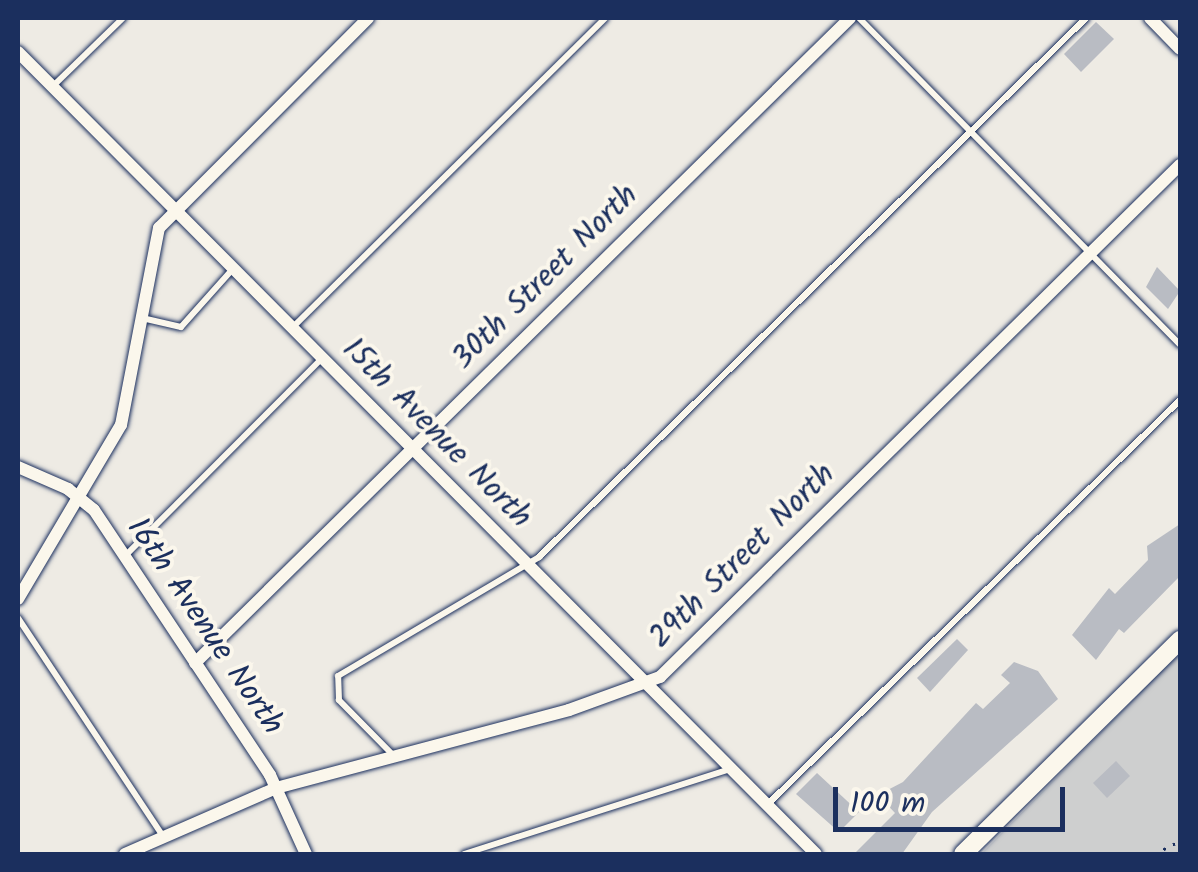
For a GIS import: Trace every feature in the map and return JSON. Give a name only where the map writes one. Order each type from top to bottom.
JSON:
[{"type":"street","points":[[18,599],[121,424],[159,228],[368,18]]},
{"type":"street","name":"30th Street North","points":[[195,663],[850,18]]},
{"type":"street","points":[[1150,18],[1180,49]]},
{"type":"street","name":"15th Avenue North","points":[[18,52],[816,854]]},
{"type":"street","name":"29th Street North","points":[[125,854],[276,788],[660,677],[1180,165]]},
{"type":"street","name":"16th Avenue North","points":[[18,467],[80,498],[124,557],[276,788],[306,854]]},
{"type":"street","points":[[963,854],[1180,640]]},
{"type":"lane","points":[[52,87],[123,18]]},
{"type":"lane","points":[[292,328],[605,18]]},
{"type":"lane","points":[[859,18],[1180,345]]},
{"type":"lane","points":[[393,755],[339,700],[338,676],[525,562],[579,520],[974,134],[1086,18]]},
{"type":"lane","points":[[140,318],[181,328],[233,269]]},
{"type":"lane","points":[[124,557],[322,358]]},
{"type":"lane","points":[[767,805],[1180,400]]},
{"type":"lane","points":[[18,618],[164,840]]},
{"type":"lane","points":[[464,854],[731,769]]},
{"type":"path","points":[[1154,854],[1180,841]]},
{"type":"shaded area","points":[[1180,652],[1180,854],[981,854]]},
{"type":"building","points":[[1096,22],[1114,39],[1081,72],[1064,54]]},
{"type":"building","points":[[1157,267],[1180,291],[1168,309],[1146,287]]},
{"type":"building","points":[[1180,524],[1180,576],[1124,633],[1119,629],[1096,660],[1072,635],[1109,588],[1115,594],[1148,560],[1147,546]]},
{"type":"building","points":[[957,639],[968,650],[930,692],[917,678]]},
{"type":"building","points":[[1014,662],[1038,671],[1058,699],[932,812],[902,854],[854,854],[895,813],[878,795],[903,782],[976,703],[983,709],[1010,683],[1001,675]]},
{"type":"building","points":[[1116,761],[1130,776],[1107,798],[1093,783]]},
{"type":"building","points":[[817,773],[859,812],[839,832],[796,794]]}]
